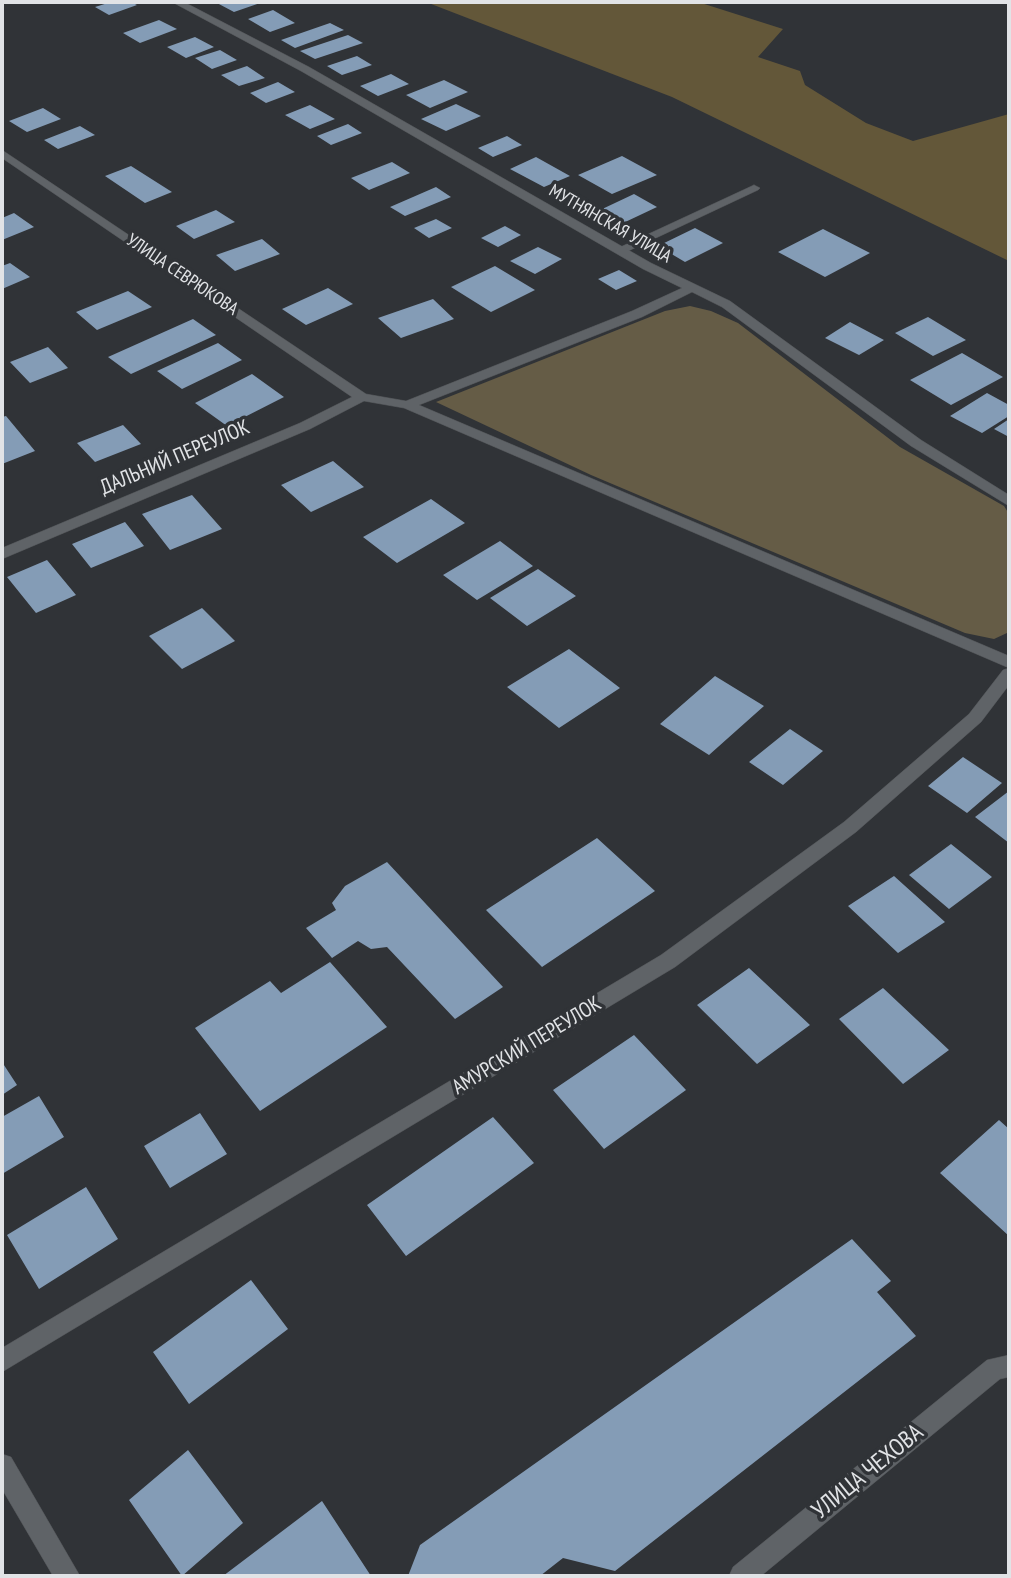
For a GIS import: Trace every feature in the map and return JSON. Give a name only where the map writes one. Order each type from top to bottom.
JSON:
[{"type":"street","name":"МУТНЯНСКАЯ УЛИЦА","points":[[177,2],[305,69],[690,289],[726,304],[916,443],[1009,501]]},
{"type":"street","name":"УЛИЦА СЕВРЮКОВА","points":[[2,153],[362,397]]},
{"type":"street","points":[[620,250],[754,188]]},
{"type":"street","points":[[407,405],[690,289]]},
{"type":"street","points":[[362,397],[407,405],[1009,662]]},
{"type":"street","name":"ДАЛЬНИЙ ПЕРЕУЛОК","points":[[2,554],[305,426],[362,397]]},
{"type":"street","name":"АМУРСКИЙ ПЕРЕУЛОК","points":[[2,1361],[668,961],[850,828],[975,719],[1009,674]]},
{"type":"street","name":"УЛИЦА ЧЕХОВА","points":[[741,1576],[1002,1367]]},
{"type":"street","points":[[2,1466],[67,1576]]},
{"type":"shaded area","points":[[426,2],[698,2],[783,29],[758,57],[800,71],[805,85],[866,123],[913,141],[1009,114],[1009,261],[672,97]]},
{"type":"shaded area","points":[[690,306],[711,311],[738,323],[900,447],[1004,506],[1009,514],[1007,633],[994,639],[965,633],[591,475],[436,402],[665,311]]},
{"type":"building","points":[[111,2],[131,2],[137,5],[109,15],[95,7]]},
{"type":"building","points":[[263,2],[234,12],[217,3]]},
{"type":"building","points":[[273,10],[295,23],[270,32],[248,19]]},
{"type":"building","points":[[159,20],[177,29],[140,43],[123,33]]},
{"type":"building","points":[[330,23],[344,30],[295,48],[281,40]]},
{"type":"building","points":[[348,35],[363,43],[315,59],[300,51]]},
{"type":"building","points":[[195,37],[214,47],[186,58],[167,47]]},
{"type":"building","points":[[220,50],[237,60],[212,69],[195,58]]},
{"type":"building","points":[[357,56],[372,65],[342,75],[327,66]]},
{"type":"building","points":[[247,66],[265,78],[239,86],[221,75]]},
{"type":"building","points":[[391,74],[409,84],[378,96],[360,86]]},
{"type":"building","points":[[444,80],[468,92],[430,108],[406,95]]},
{"type":"building","points":[[278,82],[295,92],[266,103],[250,93]]},
{"type":"building","points":[[456,104],[481,116],[446,131],[421,119]]},
{"type":"building","points":[[310,105],[335,119],[310,129],[285,115]]},
{"type":"building","points":[[43,108],[61,119],[27,132],[9,121]]},
{"type":"building","points":[[348,124],[362,133],[331,145],[317,136]]},
{"type":"building","points":[[80,126],[95,135],[58,149],[44,140]]},
{"type":"building","points":[[507,136],[522,145],[493,157],[478,148]]},
{"type":"building","points":[[622,156],[657,175],[612,194],[578,175]]},
{"type":"building","points":[[536,157],[570,176],[544,187],[510,169]]},
{"type":"building","points":[[392,162],[410,173],[369,190],[351,178]]},
{"type":"building","points":[[131,166],[172,192],[145,203],[105,176]]},
{"type":"building","points":[[436,187],[451,197],[405,216],[390,207]]},
{"type":"building","points":[[634,194],[657,207],[621,224],[598,211]]},
{"type":"building","points":[[216,210],[235,222],[194,239],[176,226]]},
{"type":"building","points":[[14,213],[34,227],[2,240],[2,218]]},
{"type":"building","points":[[436,219],[452,228],[429,238],[414,228]]},
{"type":"building","points":[[505,226],[521,235],[498,247],[481,238]]},
{"type":"building","points":[[695,228],[723,243],[685,262],[658,246]]},
{"type":"building","points":[[823,229],[870,253],[825,277],[778,252]]},
{"type":"building","points":[[262,239],[280,254],[235,271],[216,255]]},
{"type":"building","points":[[538,247],[562,259],[535,274],[510,261]]},
{"type":"building","points":[[10,263],[30,277],[2,289],[2,266]]},
{"type":"building","points":[[495,266],[535,290],[491,312],[451,287]]},
{"type":"building","points":[[619,270],[637,281],[616,290],[598,279]]},
{"type":"building","points":[[328,288],[353,304],[306,325],[282,309]]},
{"type":"building","points":[[128,291],[152,307],[97,330],[76,312]]},
{"type":"building","points":[[433,299],[454,319],[401,338],[378,318]]},
{"type":"building","points":[[928,317],[966,340],[933,356],[895,333]]},
{"type":"building","points":[[193,319],[216,335],[131,374],[108,357]]},
{"type":"building","points":[[850,322],[884,340],[859,355],[825,338]]},
{"type":"building","points":[[218,343],[242,360],[182,389],[157,371]]},
{"type":"building","points":[[48,347],[68,368],[30,383],[10,362]]},
{"type":"building","points":[[962,353],[1003,377],[951,405],[910,380]]},
{"type":"building","points":[[252,374],[284,397],[227,426],[195,403]]},
{"type":"building","points":[[987,393],[1009,405],[1009,416],[982,433],[950,416]]},
{"type":"building","points":[[6,416],[35,451],[2,464],[2,417]]},
{"type":"building","points":[[1009,419],[1009,437],[994,429]]},
{"type":"building","points":[[123,425],[141,444],[95,462],[77,443]]},
{"type":"building","points":[[333,461],[364,487],[311,512],[281,485]]},
{"type":"building","points":[[192,495],[222,529],[170,550],[142,514]]},
{"type":"building","points":[[431,499],[465,523],[397,563],[363,537]]},
{"type":"building","points":[[125,522],[144,546],[91,568],[72,544]]},
{"type":"building","points":[[500,541],[533,566],[477,600],[443,575]]},
{"type":"building","points":[[47,560],[76,595],[36,613],[7,577]]},
{"type":"building","points":[[538,569],[576,596],[527,626],[490,598]]},
{"type":"building","points":[[202,608],[235,641],[182,669],[149,636]]},
{"type":"building","points":[[569,649],[620,688],[559,728],[507,687]]},
{"type":"building","points":[[715,676],[764,706],[709,755],[660,724]]},
{"type":"building","points":[[790,729],[823,751],[783,785],[749,762]]},
{"type":"building","points":[[963,757],[1002,783],[967,813],[928,786]]},
{"type":"building","points":[[1009,791],[1009,843],[975,817]]},
{"type":"building","points":[[597,838],[655,891],[542,967],[486,910]]},
{"type":"building","points":[[951,844],[992,877],[949,909],[909,875]]},
{"type":"building","points":[[387,862],[503,987],[455,1019],[387,947],[371,949],[358,941],[332,958],[306,928],[336,910],[332,903],[345,886]]},
{"type":"building","points":[[894,876],[945,922],[898,953],[848,906]]},
{"type":"building","points":[[330,962],[387,1027],[260,1111],[195,1028],[270,981],[281,993]]},
{"type":"building","points":[[749,968],[810,1025],[757,1064],[697,1005]]},
{"type":"building","points":[[883,988],[949,1050],[903,1084],[839,1019]]},
{"type":"building","points":[[634,1035],[686,1090],[604,1149],[553,1090]]},
{"type":"building","points":[[2,1062],[17,1085],[2,1095]]},
{"type":"building","points":[[39,1096],[64,1137],[2,1174],[2,1117]]},
{"type":"building","points":[[200,1113],[227,1154],[170,1188],[144,1146]]},
{"type":"building","points":[[493,1117],[534,1163],[406,1256],[367,1205]]},
{"type":"building","points":[[999,1120],[1009,1129],[1009,1236],[940,1173]]},
{"type":"building","points":[[86,1187],[118,1239],[39,1289],[7,1235]]},
{"type":"building","points":[[852,1239],[891,1281],[877,1292],[916,1336],[615,1571],[563,1558],[540,1576],[408,1576],[420,1545]]},
{"type":"building","points":[[251,1280],[288,1329],[189,1404],[153,1352]]},
{"type":"building","points":[[188,1450],[243,1523],[182,1576],[129,1500]]},
{"type":"building","points":[[322,1501],[371,1576],[223,1576]]}]
